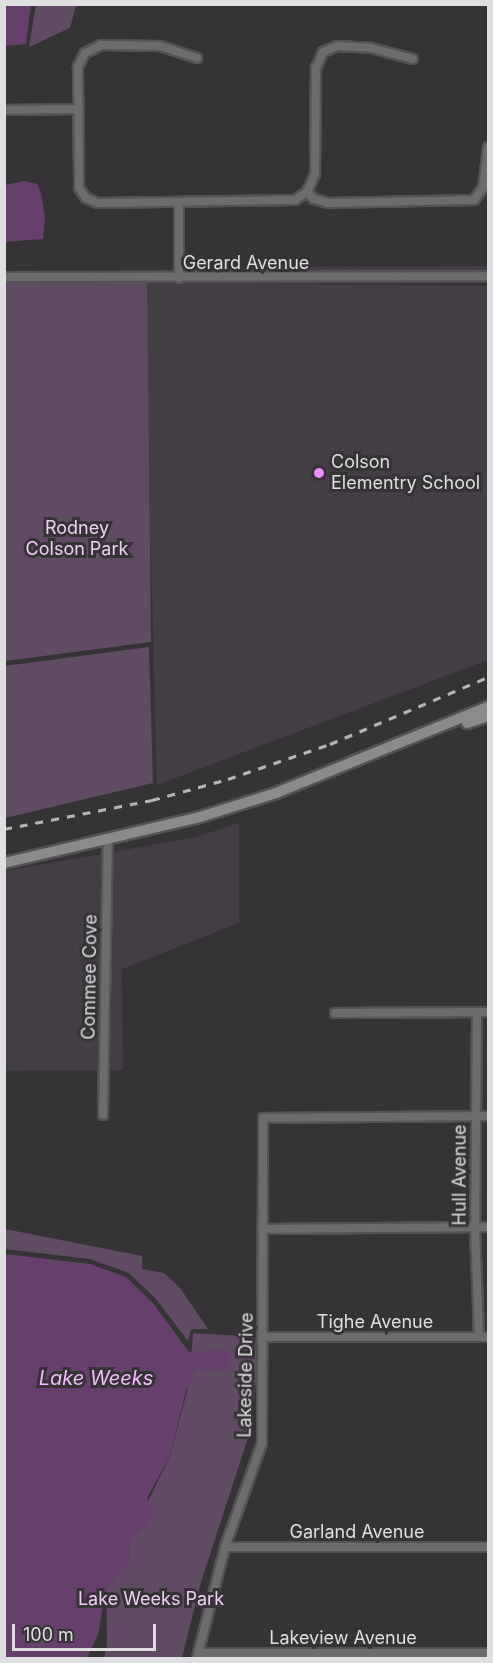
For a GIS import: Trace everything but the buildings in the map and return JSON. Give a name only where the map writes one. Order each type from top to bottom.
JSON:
[{"type":"main road","points":[[4,863],[200,817],[289,787],[423,736],[489,707]]},
{"type":"main road","points":[[423,736],[489,716]]},
{"type":"street","points":[[197,58],[160,46],[101,45],[85,53],[78,67],[79,188],[86,198],[98,203],[283,203],[307,192],[315,174],[316,68],[323,52],[337,46],[371,48],[413,59]]},
{"type":"street","points":[[4,110],[79,110]]},
{"type":"street","points":[[307,192],[315,199],[328,203],[474,200],[483,188],[489,147]]},
{"type":"street","points":[[179,203],[179,278]]},
{"type":"street","name":"Gerard Avenue","points":[[4,278],[489,276]]},
{"type":"street","name":"Commee Cove","points":[[103,1115],[108,839]]},
{"type":"street","name":"Hull Avenue","points":[[477,1012],[475,1227],[479,1337]]},
{"type":"street","points":[[335,1013],[489,1012]]},
{"type":"street","points":[[475,1116],[489,1116]]},
{"type":"street","name":"Lakeside Drive","points":[[197,1656],[225,1547],[262,1443],[263,1118],[475,1116]]},
{"type":"street","points":[[262,1229],[489,1227]]},
{"type":"street","name":"Tighe Avenue","points":[[262,1337],[489,1337]]},
{"type":"street","name":"Garland Avenue","points":[[225,1547],[489,1546]]},
{"type":"street","name":"Lakeview Avenue","points":[[197,1656],[489,1653]]},
{"type":"shaded area","points":[[488,266],[488,270],[228,272],[228,267]]},
{"type":"shaded area","name":"Colson Elementry School","points":[[144,282],[488,286],[488,660],[157,785]]},
{"type":"shaded area","points":[[239,823],[239,923],[122,969],[123,1070],[109,1070],[113,852],[196,837]]},
{"type":"shaded area","points":[[102,854],[99,1070],[5,1071],[5,871]]},
{"type":"green space","points":[[36,4],[76,5],[70,28],[29,47]]},
{"type":"green space","name":"Rodney Colson Park","points":[[147,273],[151,642],[5,661],[4,275]]},
{"type":"green space","points":[[149,647],[153,783],[5,818],[5,666]]},
{"type":"green space","points":[[5,1229],[142,1256],[142,1269],[164,1273],[180,1288],[208,1329],[191,1329],[188,1341],[156,1299],[129,1273],[90,1259],[5,1249]]},
{"type":"green space","name":"Lake Weeks Park","points":[[193,1333],[262,1337],[249,1435],[201,1582],[182,1658],[104,1658],[107,1644],[106,1588],[170,1456],[189,1384]]},
{"type":"water","points":[[4,5],[31,5],[26,44],[5,46]]},
{"type":"water","points":[[24,181],[37,184],[41,193],[45,217],[43,239],[5,242],[5,185]]},
{"type":"water","name":"Lake Weeks","points":[[5,1254],[90,1264],[126,1277],[153,1303],[189,1352],[229,1350],[229,1370],[196,1369],[186,1391],[170,1456],[147,1498],[153,1512],[146,1526],[132,1538],[128,1563],[106,1588],[98,1635],[87,1658],[5,1658]]},
{"type":"railway","points":[[4,829],[152,800],[228,779],[330,744],[488,677]]},
{"type":"place","name":"Colson Elementry School","points":[[319,473]]}]
